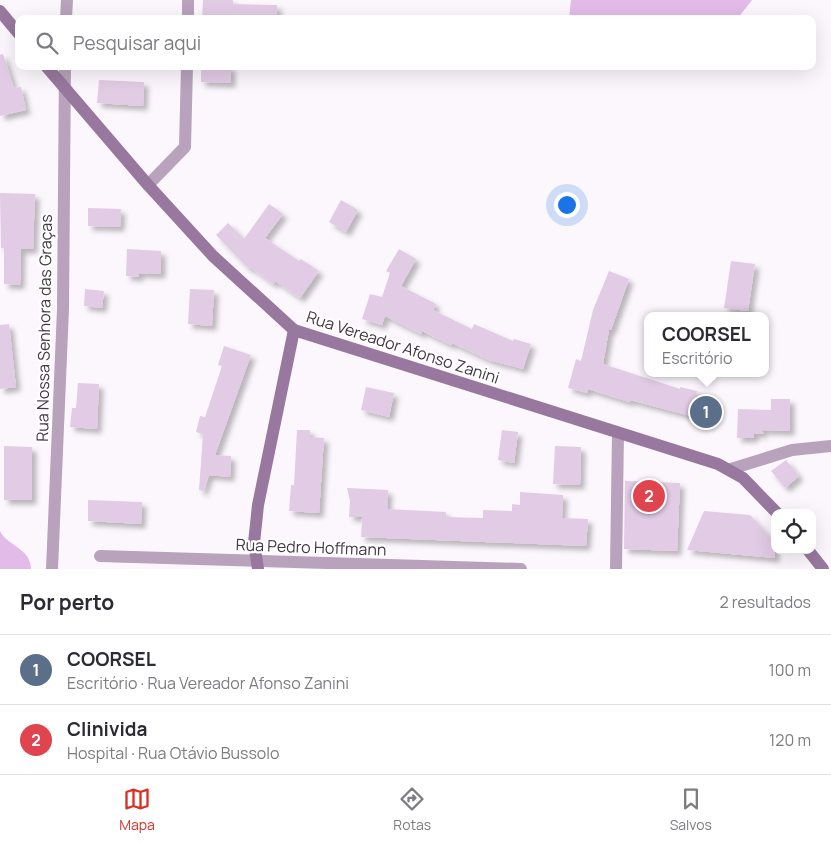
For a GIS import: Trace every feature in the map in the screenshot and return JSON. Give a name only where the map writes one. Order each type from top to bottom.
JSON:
[{"type":"street","points":[[66,15],[67,0]]},
{"type":"street","points":[[188,0],[188,15]]},
{"type":"street","points":[[0,11],[15,29]]},
{"type":"street","name":"Rua Vereador Afonso Zanini","points":[[49,70],[148,185],[213,256],[294,330],[731,469],[748,483],[773,509]]},
{"type":"street","name":"Rua Nossa Senhora das Graças","points":[[52,569],[64,309],[65,70]]},
{"type":"street","points":[[148,185],[185,147],[187,70]]},
{"type":"street","points":[[257,565],[254,543],[258,505],[294,330]]},
{"type":"street","points":[[616,569],[618,433]]},
{"type":"street","points":[[731,469],[792,450],[831,446]]},
{"type":"street","points":[[811,554],[823,569]]},
{"type":"street","name":"Rua Pedro Hoffmann","points":[[100,556],[257,565],[520,569]]},
{"type":"shaded area","points":[[571,0],[752,0],[740,15],[569,15]]},
{"type":"shaded area","points":[[0,531],[3,536],[27,556],[31,569],[0,569]]},
{"type":"building","points":[[203,0],[233,0],[233,4],[277,5],[277,15],[202,15]]},
{"type":"building","points":[[3,54],[14,88],[21,87],[26,110],[0,116],[0,55]]},
{"type":"building","points":[[201,70],[231,70],[231,83],[201,82]]},
{"type":"building","points":[[99,80],[144,82],[143,106],[97,103]]},
{"type":"building","points":[[0,193],[35,194],[33,249],[21,249],[20,285],[4,284],[4,248],[1,248]]},
{"type":"building","points":[[341,200],[358,210],[346,232],[329,222]]},
{"type":"building","points":[[269,204],[283,214],[265,238],[299,261],[301,259],[319,271],[300,298],[275,281],[273,284],[250,267],[249,269],[216,235],[228,223],[244,239]]},
{"type":"building","points":[[88,208],[121,209],[120,227],[88,226]]},
{"type":"building","points":[[127,249],[161,251],[161,274],[139,273],[139,277],[126,276]]},
{"type":"building","points":[[399,249],[416,259],[401,286],[436,304],[433,310],[472,329],[474,324],[513,341],[514,339],[531,344],[523,369],[489,360],[422,331],[421,334],[385,316],[382,325],[362,319],[370,294],[382,297],[390,273],[386,271]]},
{"type":"building","points":[[731,261],[755,264],[748,311],[724,308]]},
{"type":"building","points":[[609,271],[629,279],[611,330],[609,330],[603,364],[680,389],[680,387],[697,391],[691,416],[630,400],[629,402],[588,389],[587,393],[568,388],[576,359],[581,361],[593,310]]},
{"type":"building","points":[[85,289],[104,291],[102,308],[84,306]]},
{"type":"building","points":[[190,289],[214,290],[212,326],[188,324]]},
{"type":"building","points":[[9,324],[16,387],[0,389],[0,325]]},
{"type":"building","points":[[224,346],[251,355],[215,455],[231,456],[230,477],[209,475],[203,491],[199,490],[203,434],[196,432],[200,416],[205,417],[222,366],[218,365]]},
{"type":"building","points":[[78,383],[99,384],[97,429],[70,427],[72,408],[76,408]]},
{"type":"building","points":[[366,387],[394,393],[389,417],[361,410]]},
{"type":"building","points":[[771,399],[790,399],[790,431],[761,430],[764,434],[754,433],[754,438],[737,438],[738,409],[771,410]]},
{"type":"building","points":[[297,430],[310,430],[310,437],[324,438],[319,513],[289,511],[291,485],[294,485]]},
{"type":"building","points":[[502,430],[518,432],[514,463],[498,460]]},
{"type":"building","points":[[4,446],[32,447],[32,500],[4,500]]},
{"type":"building","points":[[555,446],[581,447],[580,485],[553,484]]},
{"type":"building","points":[[786,460],[799,476],[785,488],[771,471]]},
{"type":"building","points":[[625,481],[680,483],[677,551],[624,549]]},
{"type":"building","points":[[347,488],[388,490],[387,509],[446,512],[446,517],[483,518],[483,510],[512,511],[512,504],[520,505],[520,492],[563,495],[562,518],[588,519],[586,546],[361,537],[362,517],[349,517],[350,501]]},
{"type":"building","points":[[88,500],[142,502],[141,524],[88,521]]},
{"type":"building","points":[[704,511],[750,515],[771,538],[771,554],[775,554],[775,558],[687,550]]},
{"type":"place","name":"COORSEL","points":[[706,412]]},
{"type":"place","name":"Clinivida","points":[[649,496]]}]
